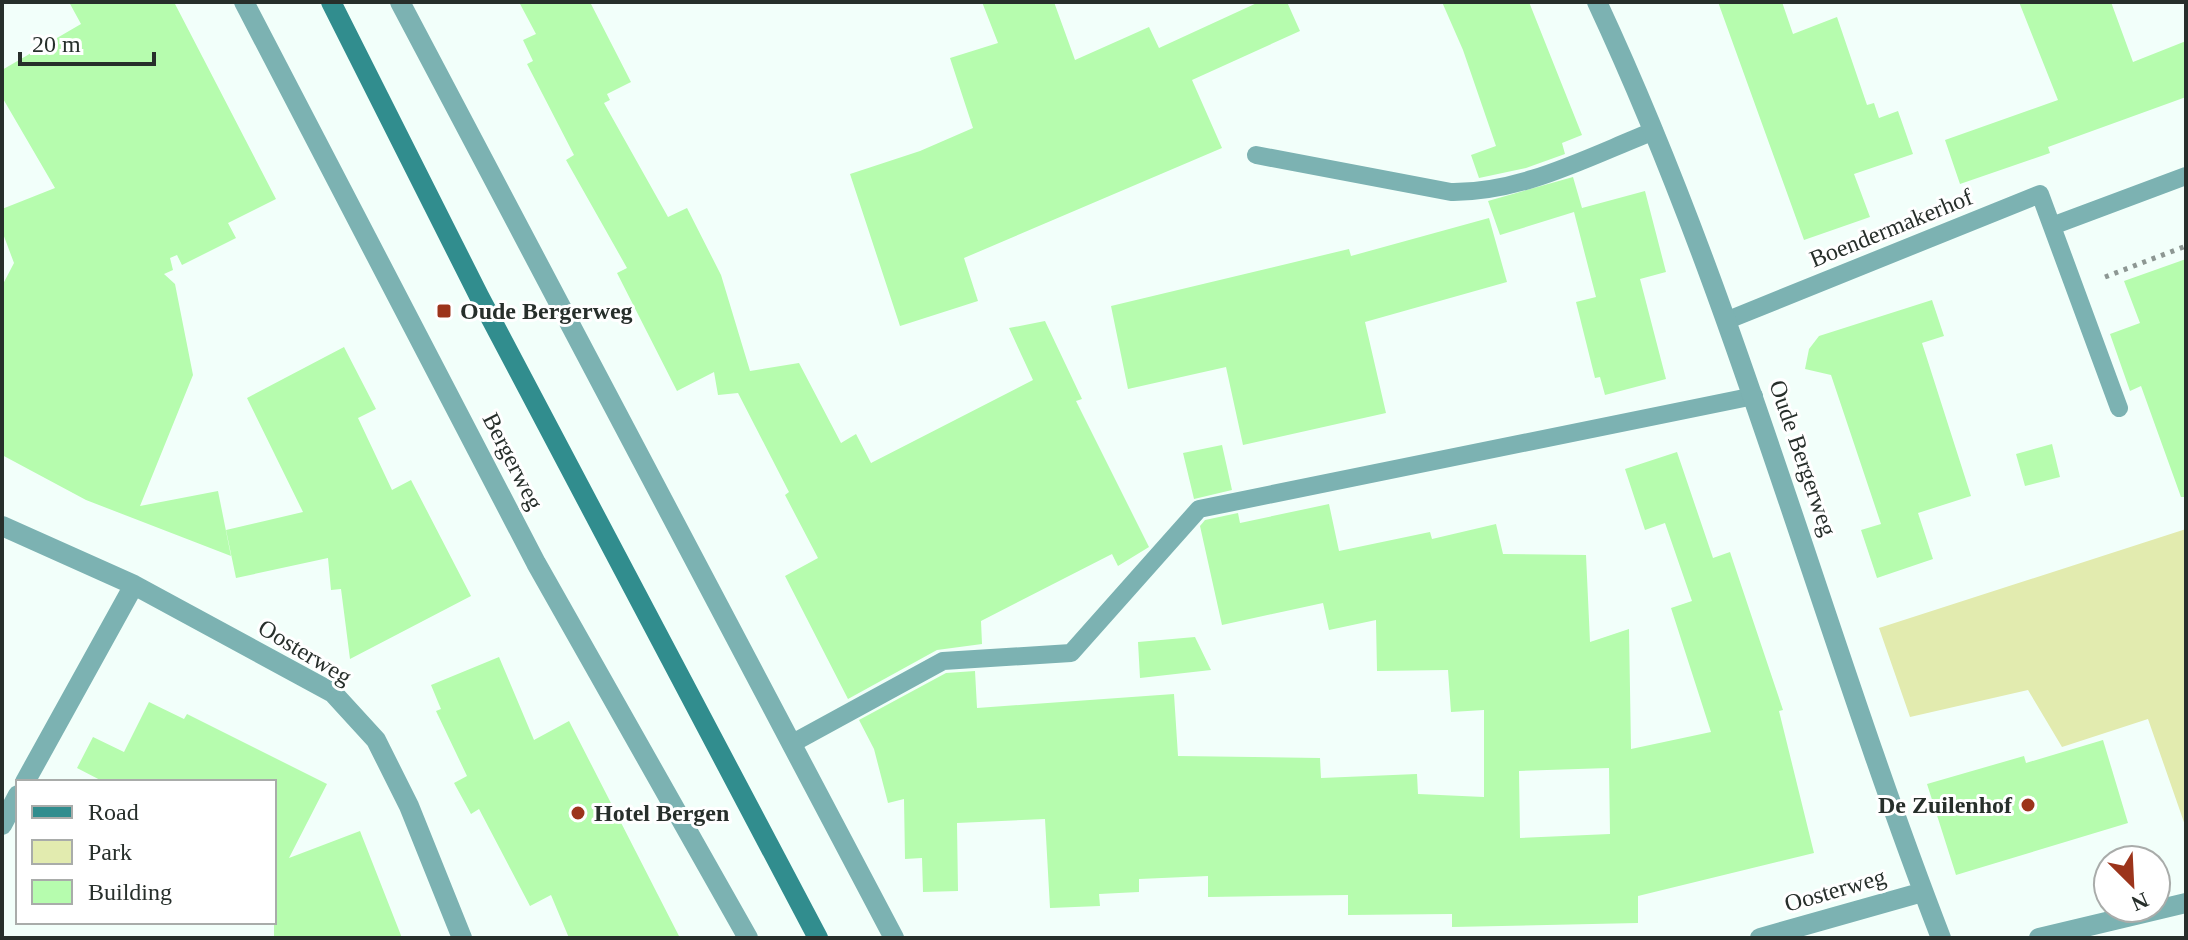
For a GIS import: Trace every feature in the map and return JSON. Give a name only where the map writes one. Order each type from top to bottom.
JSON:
[{"type":"main road","name":"Bergerweg","points":[[331,2],[479,296],[818,938]]},
{"type":"street","name":"Bergerweg","points":[[244,2],[536,563],[748,938]]},
{"type":"street","points":[[400,2],[894,938]]},
{"type":"street","name":"Oude Bergerweg","points":[[1597,2],[1654,131],[1728,320],[1941,938]]},
{"type":"street","name":"Oosterweg","points":[[2,526],[134,585],[333,693],[376,740],[409,806],[462,938]]},
{"type":"street","points":[[26,780],[134,585]]},
{"type":"street","points":[[2,825],[16,799]]},
{"type":"street","name":"Oosterweg","points":[[1760,938],[1923,892]]},
{"type":"street","points":[[2039,938],[2186,903]]},
{"type":"lane","points":[[1256,155],[1451,192],[1480,192],[1511,186],[1654,131]]},
{"type":"lane","points":[[2052,226],[2186,176]]},
{"type":"lane","name":"Boendermakerhof","points":[[1728,320],[2040,194],[2119,408]]},
{"type":"lane","points":[[791,744],[943,661],[1071,653],[1199,509],[1754,396]]},
{"type":"path","points":[[2075,289],[2186,246]]},
{"type":"green space","points":[[2186,529],[2186,828],[2148,719],[2062,747],[2028,690],[1910,717],[1879,628]]},
{"type":"building","points":[[69,2],[174,2],[276,199],[228,223],[236,238],[182,265],[177,255],[170,258],[173,270],[164,274],[175,284],[193,375],[140,506],[218,491],[231,556],[86,500],[2,455],[2,286],[14,263],[2,231],[2,209],[55,188],[2,97],[2,70],[81,24]]},
{"type":"building","points":[[519,2],[590,2],[631,82],[607,94],[610,100],[604,103],[668,217],[687,208],[721,275],[750,371],[799,363],[841,443],[856,434],[871,463],[1033,380],[1009,328],[1045,321],[1082,399],[1076,401],[1149,547],[1118,566],[1112,554],[981,621],[982,644],[937,650],[848,699],[785,576],[818,558],[785,495],[789,492],[738,393],[718,395],[714,372],[677,391],[617,273],[627,268],[566,160],[574,155],[527,64],[533,61],[523,40],[536,34]]},
{"type":"building","points":[[982,2],[1054,2],[1075,60],[1149,27],[1159,48],[1259,2],[1287,2],[1300,31],[1192,80],[1222,148],[964,258],[978,301],[900,326],[850,174],[920,151],[973,128],[950,58],[998,43]]},
{"type":"building","points":[[1442,2],[1529,2],[1582,135],[1562,143],[1565,154],[1526,168],[1479,178],[1471,155],[1496,146],[1463,50]]},
{"type":"building","points":[[1718,2],[1782,2],[1793,34],[1837,17],[1867,105],[1874,103],[1879,118],[1898,111],[1913,154],[1854,174],[1870,217],[1804,240]]},
{"type":"building","points":[[2019,2],[2111,2],[2133,62],[2186,41],[2186,97],[2048,147],[2050,153],[1960,184],[1945,140],[2058,100]]},
{"type":"building","points":[[1573,177],[1582,208],[1645,191],[1666,272],[1640,279],[1666,379],[1605,395],[1600,377],[1595,378],[1576,302],[1596,297],[1574,212],[1500,235],[1488,201]]},
{"type":"building","points":[[1489,218],[1507,282],[1365,322],[1386,413],[1243,445],[1226,367],[1128,389],[1111,306],[1349,249],[1351,256]]},
{"type":"building","points":[[2186,259],[2186,497],[2181,497],[2141,386],[2130,391],[2110,334],[2140,323],[2124,281]]},
{"type":"building","points":[[1932,300],[1944,336],[1922,343],[1971,496],[1918,513],[1933,559],[1877,578],[1861,530],[1881,524],[1831,375],[1805,369],[1809,349],[1819,336]]},
{"type":"building","points":[[344,347],[376,409],[358,418],[392,490],[411,480],[471,596],[350,659],[341,589],[331,590],[328,558],[236,578],[226,530],[303,512],[247,398]]},
{"type":"building","points":[[2052,444],[2060,477],[2025,486],[2016,454]]},
{"type":"building","points":[[1222,445],[1232,490],[1194,499],[1183,453]]},
{"type":"building","points":[[1677,452],[1713,558],[1730,552],[1783,710],[1779,711],[1814,853],[1638,896],[1638,923],[1452,927],[1452,914],[1348,915],[1348,895],[1208,897],[1208,876],[1139,879],[1139,892],[1099,894],[1100,906],[1050,908],[1045,819],[957,823],[958,891],[923,892],[922,858],[905,859],[904,799],[888,803],[874,749],[859,720],[946,673],[975,671],[977,708],[1174,694],[1178,756],[1320,758],[1321,778],[1417,774],[1418,794],[1484,797],[1484,710],[1451,712],[1448,670],[1377,671],[1376,620],[1329,630],[1323,603],[1222,625],[1200,526],[1205,520],[1238,513],[1240,523],[1329,504],[1339,551],[1430,532],[1432,539],[1496,524],[1503,554],[1586,555],[1590,642],[1629,629],[1631,749],[1711,732],[1671,608],[1692,601],[1665,523],[1645,530],[1625,469]],"holes":[[[1609,768],[1610,834],[1520,838],[1519,771]]]},
{"type":"building","points":[[1195,637],[1211,670],[1140,678],[1138,642]]},
{"type":"building","points":[[499,657],[534,740],[569,721],[680,938],[569,938],[551,895],[530,906],[479,809],[471,814],[454,783],[467,776],[436,711],[441,709],[431,685]]},
{"type":"building","points":[[149,702],[184,719],[187,714],[327,784],[289,858],[360,831],[402,938],[274,938],[276,780],[100,780],[77,768],[93,737],[124,752]]},
{"type":"building","name":"De Zuilenhof","points":[[2103,740],[2128,823],[1956,875],[1927,784],[2024,756],[2026,763]]},
{"type":"place","name":"Oude Bergerweg","points":[[444,311]]},
{"type":"place","name":"De Zuilenhof","points":[[2028,805]]},
{"type":"place","name":"Hotel Bergen","points":[[578,813]]}]
